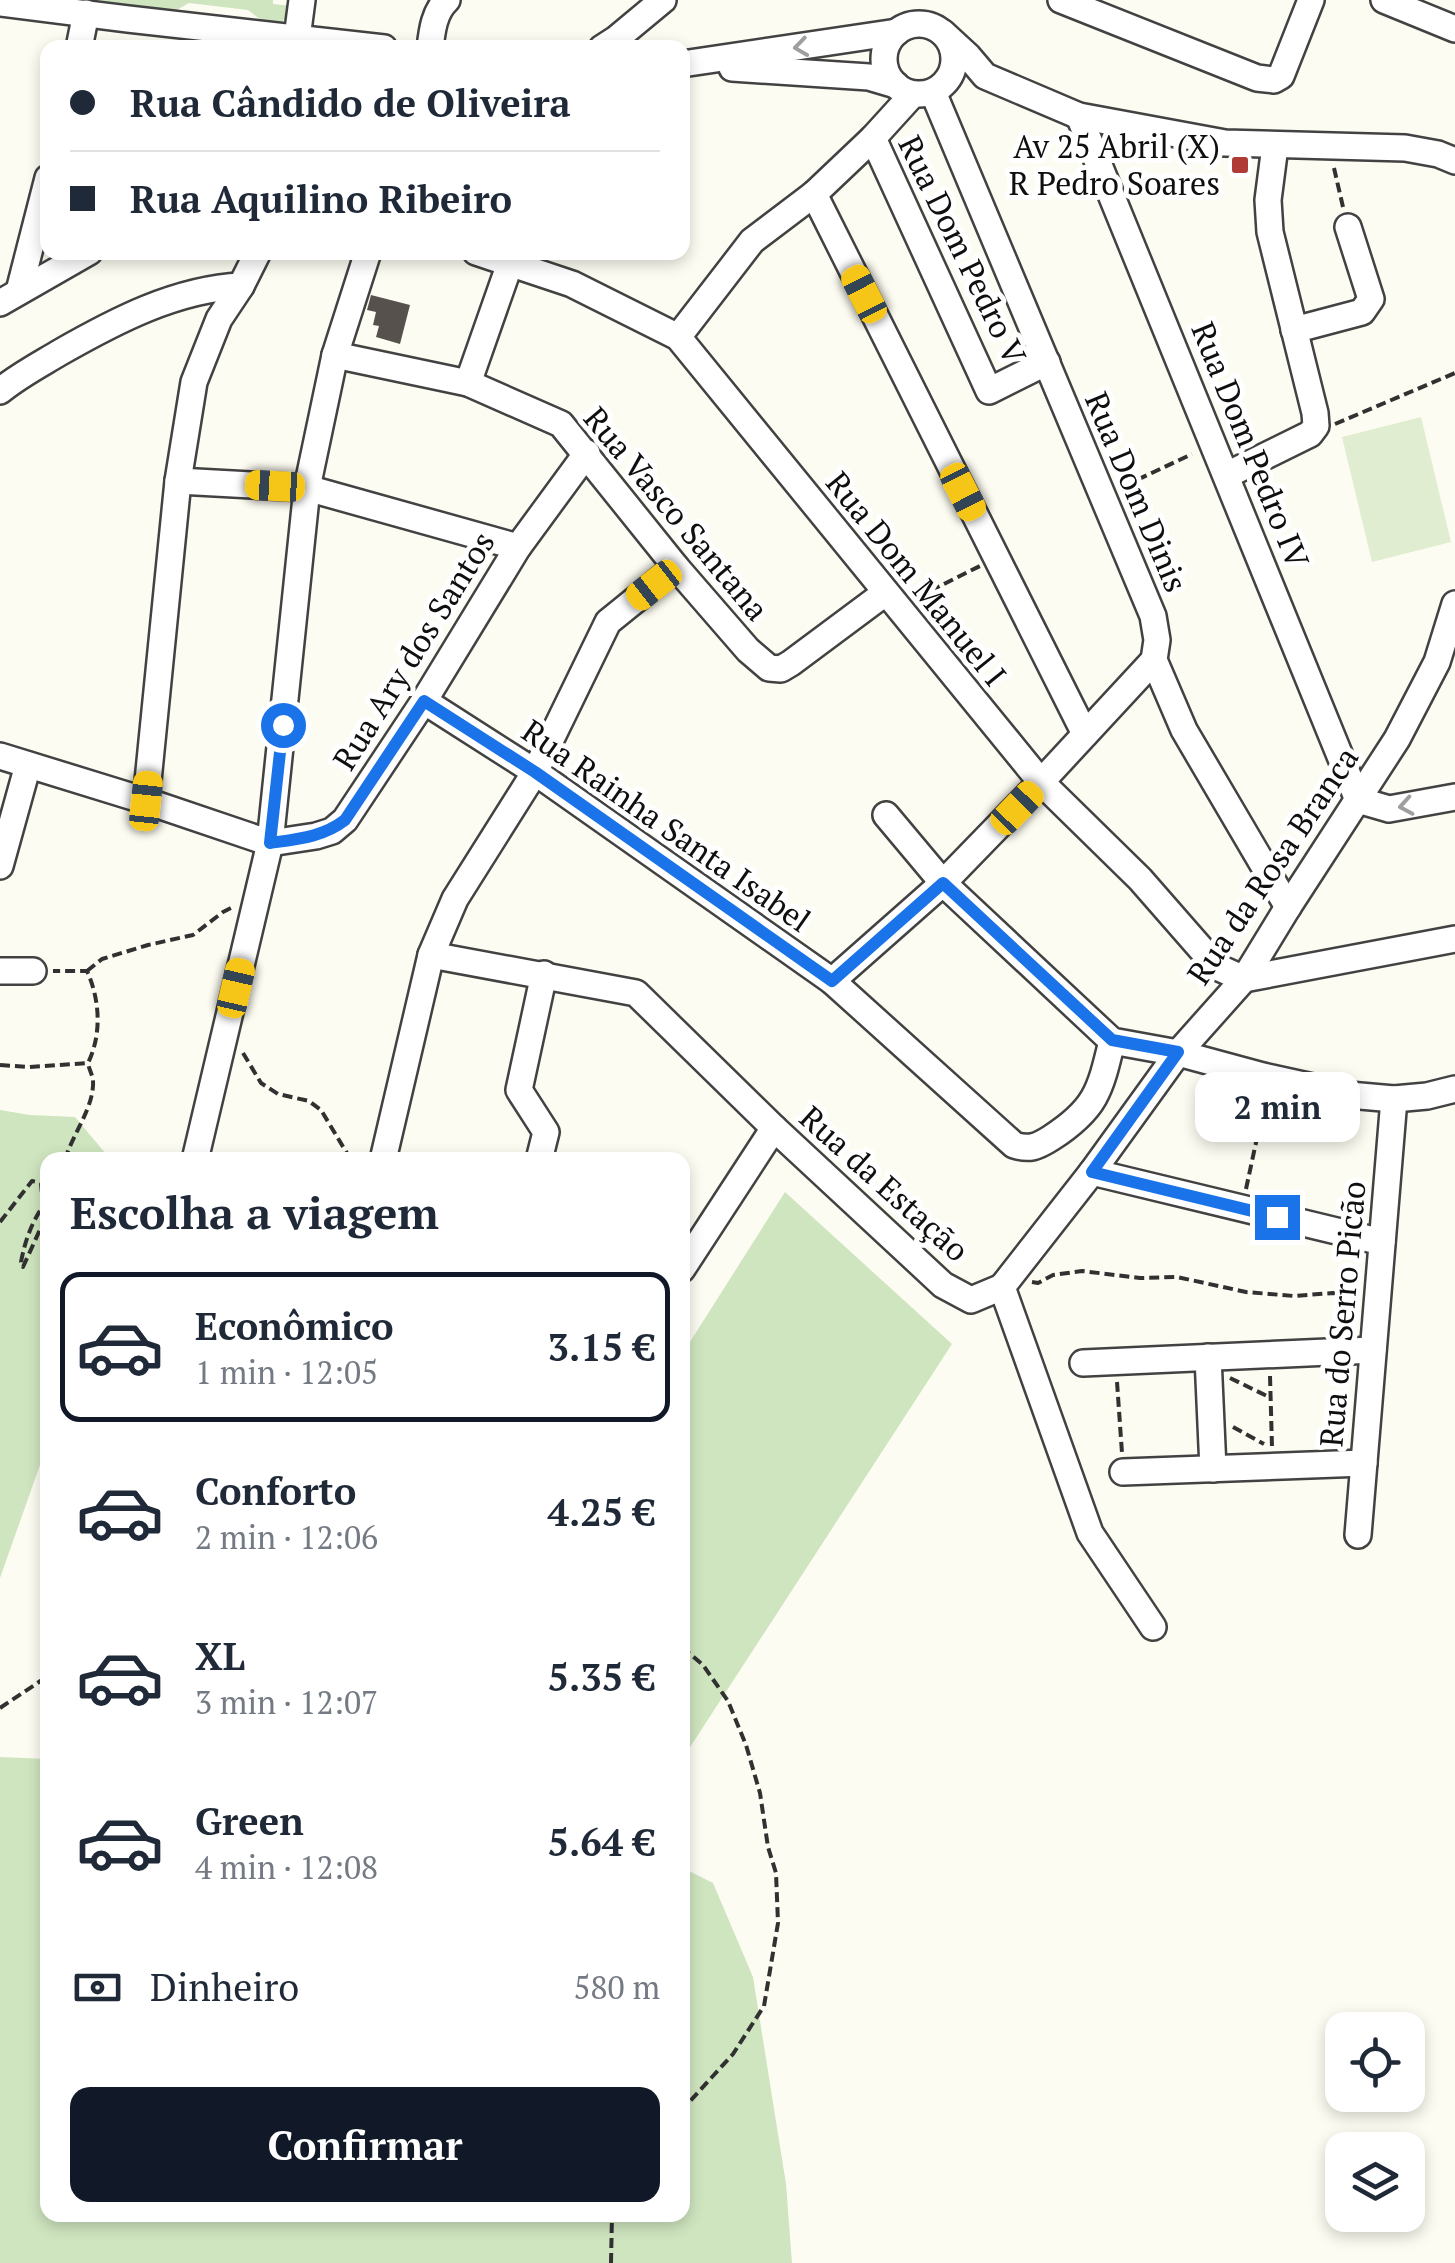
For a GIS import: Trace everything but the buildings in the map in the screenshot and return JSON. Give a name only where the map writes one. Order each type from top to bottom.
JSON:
[{"type":"street","points":[[297,38],[302,0]]},
{"type":"street","points":[[431,40],[441,4],[446,0]]},
{"type":"street","points":[[614,40],[663,0]]},
{"type":"street","points":[[1062,0],[1257,78],[1274,80],[1281,76],[1311,0]]},
{"type":"street","points":[[1384,0],[1455,29]]},
{"type":"street","points":[[0,2],[308,40]]},
{"type":"street","points":[[81,40],[86,13]]},
{"type":"street","points":[[911,19],[886,48],[885,68],[921,90]]},
{"type":"street","points":[[690,62],[911,19],[943,34],[985,76],[1080,116],[1225,143],[1405,148],[1455,161]]},
{"type":"street","points":[[678,337],[752,241],[814,194],[921,90],[953,70],[950,41],[943,34]]},
{"type":"street","points":[[690,65],[870,76],[921,90],[985,76]]},
{"type":"street","name":"Rua Dom Dinis","points":[[921,90],[1047,362],[1153,616],[1157,640],[1154,660],[1184,730],[1288,907]]},
{"type":"street","name":"Rua Dom Pedro IV","points":[[1080,116],[1358,800]]},
{"type":"street","name":"Rua Dom Pedro V","points":[[873,138],[989,391],[1047,362]]},
{"type":"street","points":[[1227,475],[1310,434],[1316,426],[1270,232],[1268,200],[1275,146]]},
{"type":"street","points":[[814,194],[1084,734]]},
{"type":"street","points":[[10,297],[40,203]]},
{"type":"street","points":[[1294,330],[1362,312],[1370,299],[1348,227]]},
{"type":"street","points":[[10,297],[75,260]]},
{"type":"street","points":[[146,801],[178,481],[194,382],[218,319],[242,286],[254,260]]},
{"type":"street","points":[[197,1152],[270,843],[307,488],[335,355],[365,260]]},
{"type":"street","points":[[468,383],[511,260]]},
{"type":"street","name":"Rua Dom Manuel I","points":[[517,260],[678,337],[1042,782],[1140,880],[1217,966],[1244,979]]},
{"type":"street","points":[[0,390],[111,323],[194,292],[242,286]]},
{"type":"street","name":"Rua Vasco Santana","points":[[335,355],[468,383],[561,424],[676,566],[748,650],[769,668],[792,663],[892,601]]},
{"type":"street","name":"Rua Ary dos Santos","points":[[270,843],[316,836],[345,820],[424,701],[518,546],[587,453]]},
{"type":"street","points":[[178,481],[307,488],[518,546]]},
{"type":"street","points":[[385,1152],[430,955],[455,899],[535,772],[608,622],[676,566]]},
{"type":"street","name":"Rua da Rosa Branca","points":[[1005,1283],[1092,1172],[1178,1052],[1244,979],[1446,661],[1455,604]]},
{"type":"street","points":[[832,981],[943,883],[1154,660]]},
{"type":"street","name":"Rua Rainha Santa Isabel","points":[[424,701],[535,772],[832,981],[1014,1145],[1026,1149],[1039,1146],[1085,1113],[1104,1074],[1112,1040]]},
{"type":"street","points":[[0,756],[270,843]]},
{"type":"street","points":[[0,866],[28,765]]},
{"type":"street","points":[[1358,800],[1389,809],[1455,797]]},
{"type":"street","points":[[886,815],[943,883],[1112,1040],[1178,1052],[1349,1096],[1394,1100],[1455,1089]]},
{"type":"street","points":[[1244,979],[1455,939]]},
{"type":"street","name":"Rua da Estação","points":[[430,955],[636,993],[943,1285],[971,1300],[1005,1283]]},
{"type":"street","points":[[0,972],[33,972]]},
{"type":"street","points":[[541,1152],[546,1132],[518,1090],[544,974]]},
{"type":"street","name":"Rua do Serro Picão","points":[[1358,1535],[1394,1100]]},
{"type":"street","points":[[690,1257],[774,1128]]},
{"type":"street","points":[[1092,1172],[1382,1242]]},
{"type":"street","points":[[1005,1283],[1090,1533],[1154,1626]]},
{"type":"street","points":[[1083,1363],[1208,1362],[1269,1354],[1373,1350]]},
{"type":"street","points":[[1208,1362],[1213,1469]]},
{"type":"street","points":[[1123,1472],[1364,1463]]},
{"type":"path","points":[[1328,146],[1348,227]]},
{"type":"path","points":[[1310,434],[1455,374]]},
{"type":"path","points":[[1103,496],[1214,443]]},
{"type":"path","points":[[892,601],[929,599],[934,589],[996,558]]},
{"type":"path","points":[[33,972],[87,971],[102,960],[194,935],[222,912],[239,905],[254,912]]},
{"type":"path","points":[[67,1152],[89,1101],[93,1080],[88,1063],[98,1020],[95,989],[87,971]]},
{"type":"path","points":[[227,1026],[261,1083],[278,1094],[309,1101],[321,1110],[346,1152]]},
{"type":"path","points":[[0,1065],[88,1063]]},
{"type":"path","points":[[1242,1208],[1270,1078]]},
{"type":"path","points":[[0,1222],[32,1181],[40,1182]]},
{"type":"path","points":[[40,1211],[26,1240],[23,1267],[40,1230]]},
{"type":"path","points":[[1005,1283],[1038,1282],[1082,1270],[1140,1278],[1177,1278],[1294,1296],[1333,1293],[1377,1304]]},
{"type":"path","points":[[1210,1415],[1272,1448],[1269,1354]]},
{"type":"path","points":[[1116,1361],[1123,1472]]},
{"type":"path","points":[[1208,1362],[1270,1398]]},
{"type":"path","points":[[690,1654],[704,1665],[728,1700],[746,1745],[776,1873],[778,1923],[764,2006],[732,2054],[690,2101]]},
{"type":"path","points":[[0,1708],[40,1681]]},
{"type":"path","points":[[611,2263],[612,2222]]},
{"type":"green space","points":[[97,0],[273,0],[273,4],[292,6],[281,22],[261,20],[248,10],[189,3],[175,11]]},
{"type":"green space","points":[[1421,417],[1451,542],[1372,562],[1342,437]]},
{"type":"green space","points":[[0,1110],[75,1117],[104,1152],[40,1152],[40,1465],[0,1578]]},
{"type":"green space","points":[[785,1192],[952,1344],[690,1747],[690,1342]]},
{"type":"green space","points":[[0,1757],[40,1759],[40,2222],[690,2222],[690,1872],[713,1883],[753,1977],[786,2184],[792,2263],[0,2263]]},
{"type":"place","name":"Av 25 Abril (X) R Pedro Soares","points":[[1240,165]]},
{"type":"route","points":[[283,725],[270,843],[316,836],[345,820],[424,701],[535,772],[832,981],[943,883],[1112,1040],[1178,1052],[1092,1172],[1277,1217]]}]
